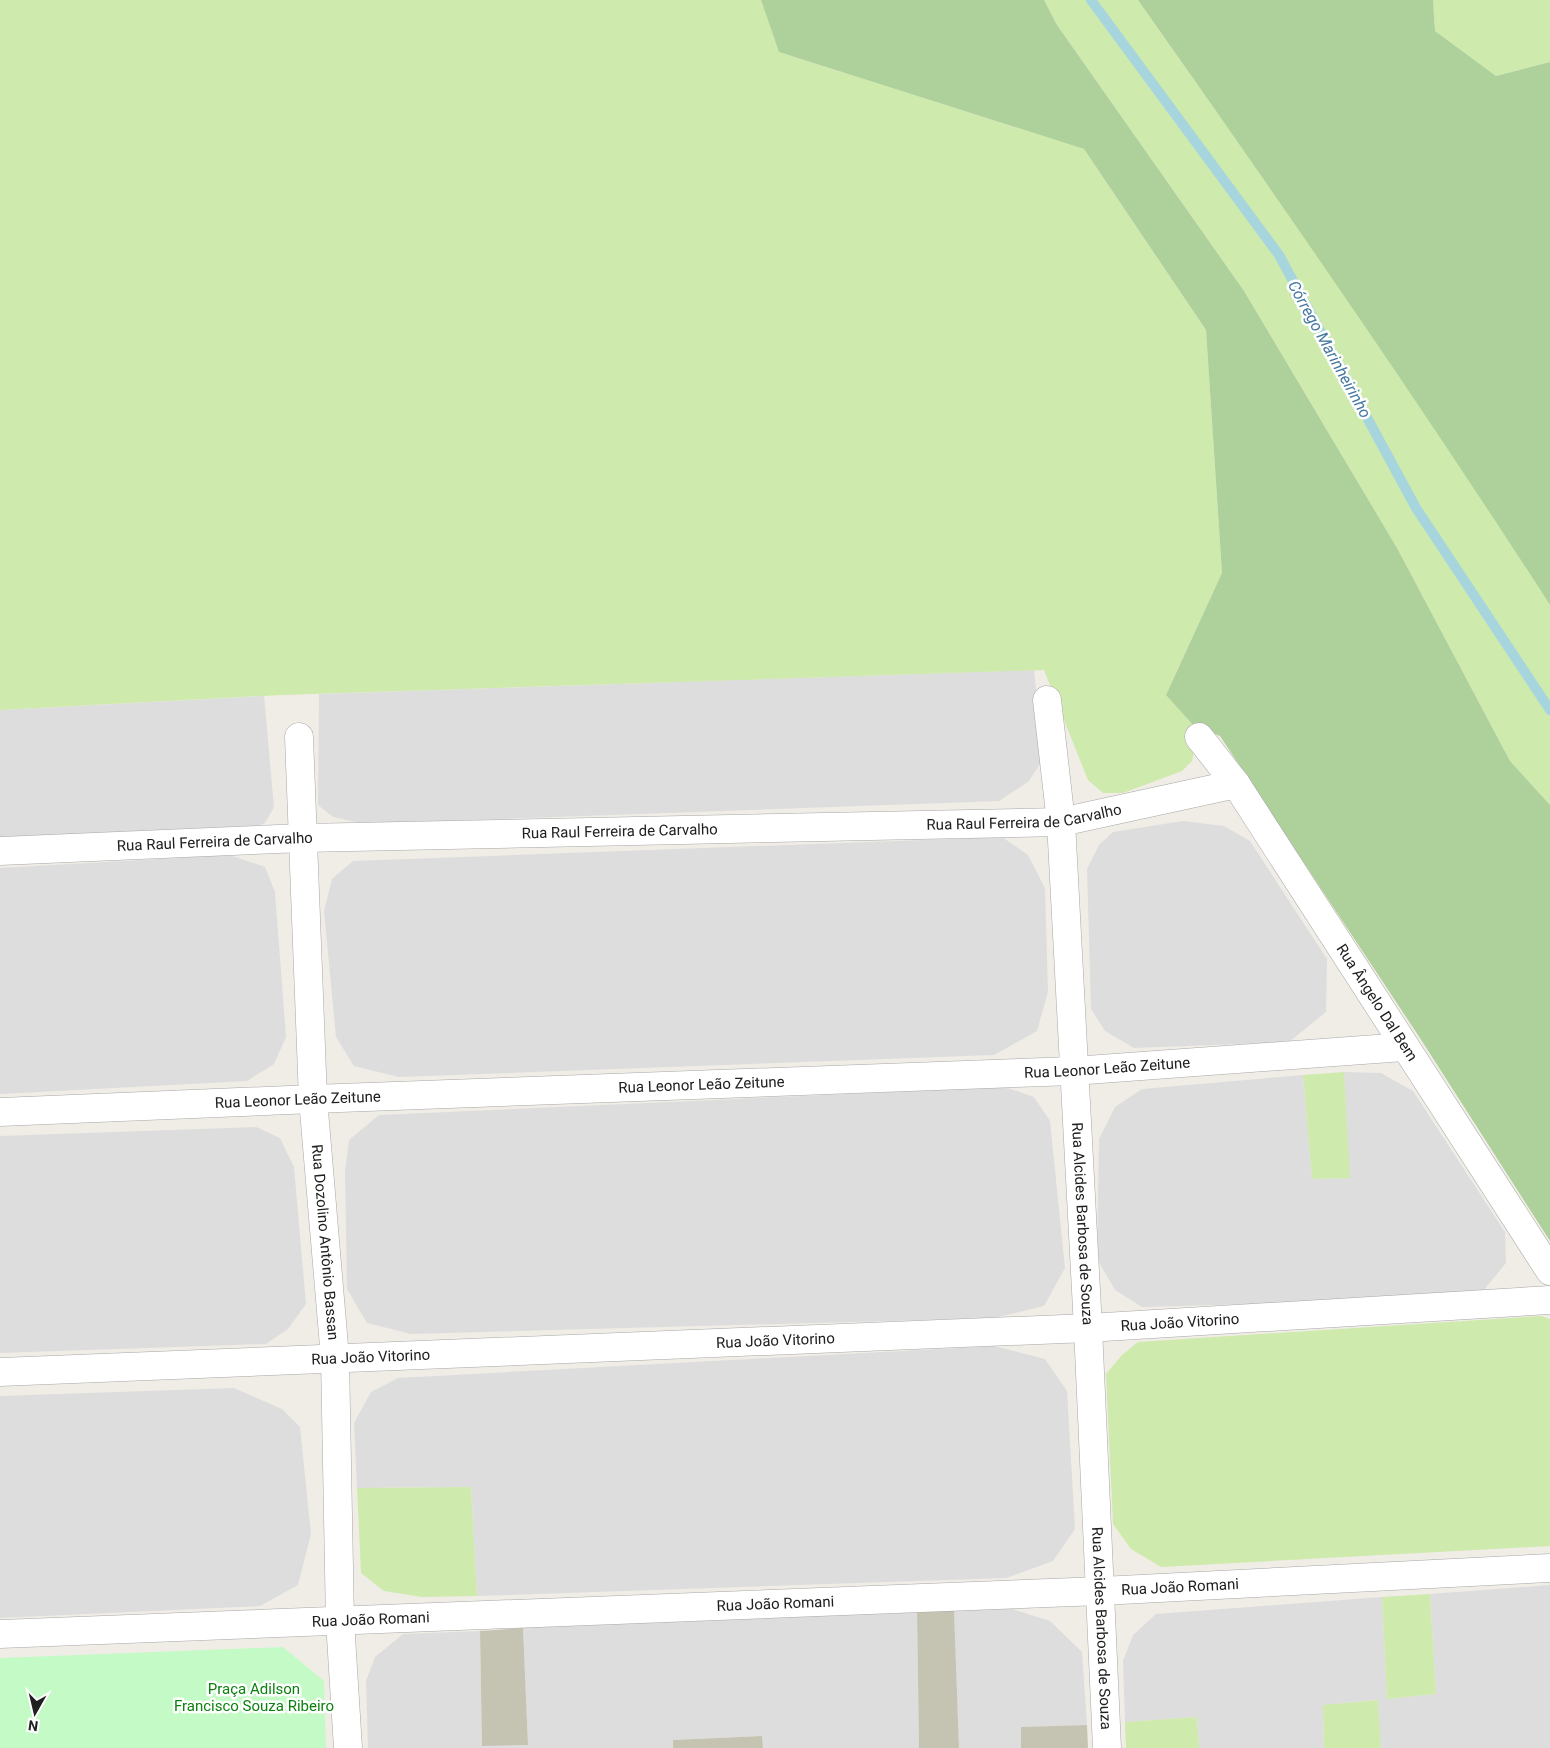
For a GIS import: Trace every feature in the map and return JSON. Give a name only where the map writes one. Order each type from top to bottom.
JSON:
[{"type":"street","name":"Rua Alcides Barbosa de Souza","points":[[1047,700],[1061,822],[1101,1591],[1106,1748]]},
{"type":"street","name":"Rua Dozolino Antônio Bassan","points":[[299,737],[313,1098],[335,1358],[340,1621],[348,1748]]},
{"type":"street","name":"Rua Ângelo Dal Bem","points":[[1199,737],[1236,784],[1550,1271]]},
{"type":"street","name":"Rua Raul Ferreira de Carvalho","points":[[0,851],[304,838],[1061,822],[1236,784]]},
{"type":"street","name":"Rua Leonor Leão Zeitune","points":[[0,1112],[313,1098],[1073,1071],[1404,1047]]},
{"type":"street","name":"Rua João Vitorino","points":[[0,1372],[1088,1328],[1550,1300]]},
{"type":"street","name":"Rua João Romani","points":[[0,1634],[1101,1591],[1550,1568]]},
{"type":"shaded area","points":[[1034,670],[1043,760],[1028,782],[999,801],[366,824],[333,817],[318,805],[319,694]]},
{"type":"shaded area","points":[[264,696],[274,807],[265,823],[250,829],[0,840],[0,710]]},
{"type":"shaded area","points":[[1183,821],[1224,826],[1250,841],[1327,959],[1326,1012],[1289,1042],[1134,1048],[1105,1031],[1091,1009],[1087,869],[1099,845],[1113,832]]},
{"type":"shaded area","points":[[1002,837],[1028,855],[1045,888],[1048,992],[1037,1031],[994,1055],[399,1077],[354,1066],[336,1037],[324,911],[332,879],[353,861]]},
{"type":"shaded area","points":[[229,855],[265,867],[275,892],[286,1037],[274,1064],[247,1081],[0,1094],[0,868]]},
{"type":"shaded area","points":[[1344,1072],[1381,1073],[1413,1091],[1505,1232],[1506,1263],[1483,1291],[1442,1299],[1142,1307],[1115,1290],[1097,1259],[1099,1139],[1115,1107],[1142,1089],[1303,1075],[1312,1179],[1349,1178]]},
{"type":"shaded area","points":[[1005,1087],[1034,1097],[1050,1121],[1065,1268],[1044,1306],[995,1318],[411,1334],[367,1323],[347,1289],[345,1171],[349,1140],[379,1115]]},
{"type":"shaded area","points":[[256,1127],[280,1138],[294,1167],[306,1304],[288,1329],[266,1344],[0,1353],[0,1136]]},
{"type":"shaded area","points":[[994,1346],[1045,1359],[1067,1391],[1075,1529],[1053,1561],[1006,1578],[477,1596],[471,1487],[357,1488],[354,1423],[371,1392],[398,1378]]},
{"type":"shaded area","points":[[234,1388],[282,1409],[300,1427],[311,1534],[298,1585],[260,1606],[0,1618],[0,1396]]},
{"type":"shaded area","points":[[1550,1585],[1550,1748],[1381,1748],[1377,1700],[1323,1705],[1324,1748],[1199,1748],[1197,1717],[1125,1722],[1123,1661],[1133,1635],[1156,1614],[1382,1597],[1387,1699],[1436,1694],[1430,1594]]},
{"type":"shaded area","points":[[1006,1607],[1050,1621],[1082,1652],[1087,1725],[1022,1727],[1021,1748],[959,1748],[954,1610]]},
{"type":"shaded area","points":[[954,1610],[959,1748],[919,1748],[917,1611]]},
{"type":"shaded area","points":[[917,1611],[919,1748],[763,1748],[762,1736],[673,1740],[673,1748],[368,1748],[366,1681],[375,1657],[403,1634],[480,1631],[482,1746],[528,1745],[523,1628]]},
{"type":"shaded area","points":[[523,1628],[528,1745],[482,1746],[480,1631]]},
{"type":"shaded area","points":[[1087,1725],[1088,1748],[1021,1748],[1021,1727]]},
{"type":"shaded area","points":[[762,1736],[763,1748],[673,1748],[673,1740]]},
{"type":"green space","points":[[0,0],[761,0],[779,52],[1084,149],[1206,330],[1222,573],[1166,695],[1193,725],[1195,747],[1192,761],[1182,771],[1123,793],[1103,793],[1088,780],[1044,670],[281,695],[0,710]]},
{"type":"green space","points":[[761,0],[1044,0],[1057,25],[1244,291],[1397,548],[1510,761],[1550,805],[1550,1241],[1420,1038],[1220,736],[1193,725],[1166,695],[1222,573],[1206,330],[1084,149],[779,52]]},
{"type":"green space","points":[[1044,0],[1138,0],[1316,253],[1469,479],[1550,605],[1550,805],[1510,761],[1397,548],[1244,291],[1057,25]]},
{"type":"green space","points":[[1138,0],[1433,0],[1435,31],[1496,76],[1550,62],[1550,605],[1450,452]]},
{"type":"green space","points":[[1433,0],[1550,0],[1550,62],[1496,76],[1435,31]]},
{"type":"green space","points":[[1344,1072],[1350,1178],[1312,1179],[1303,1075]]},
{"type":"green space","points":[[1541,1316],[1550,1319],[1550,1546],[1161,1567],[1131,1549],[1113,1524],[1106,1374],[1122,1355],[1138,1342]]},
{"type":"green space","points":[[471,1487],[477,1596],[422,1597],[384,1591],[361,1573],[357,1488]]},
{"type":"green space","points":[[1430,1594],[1436,1694],[1387,1699],[1382,1597]]},
{"type":"green space","name":"Praça Adilson Francisco Souza Ribeiro","points":[[283,1647],[324,1681],[326,1748],[0,1748],[0,1658]]},
{"type":"green space","points":[[1378,1700],[1381,1748],[1324,1748],[1323,1705]]},
{"type":"green space","points":[[1197,1717],[1199,1748],[1126,1748],[1125,1722]]},
{"type":"waterway","name":"Córrego Marinheirinho","points":[[1091,0],[1279,255],[1416,508],[1550,710]]}]
